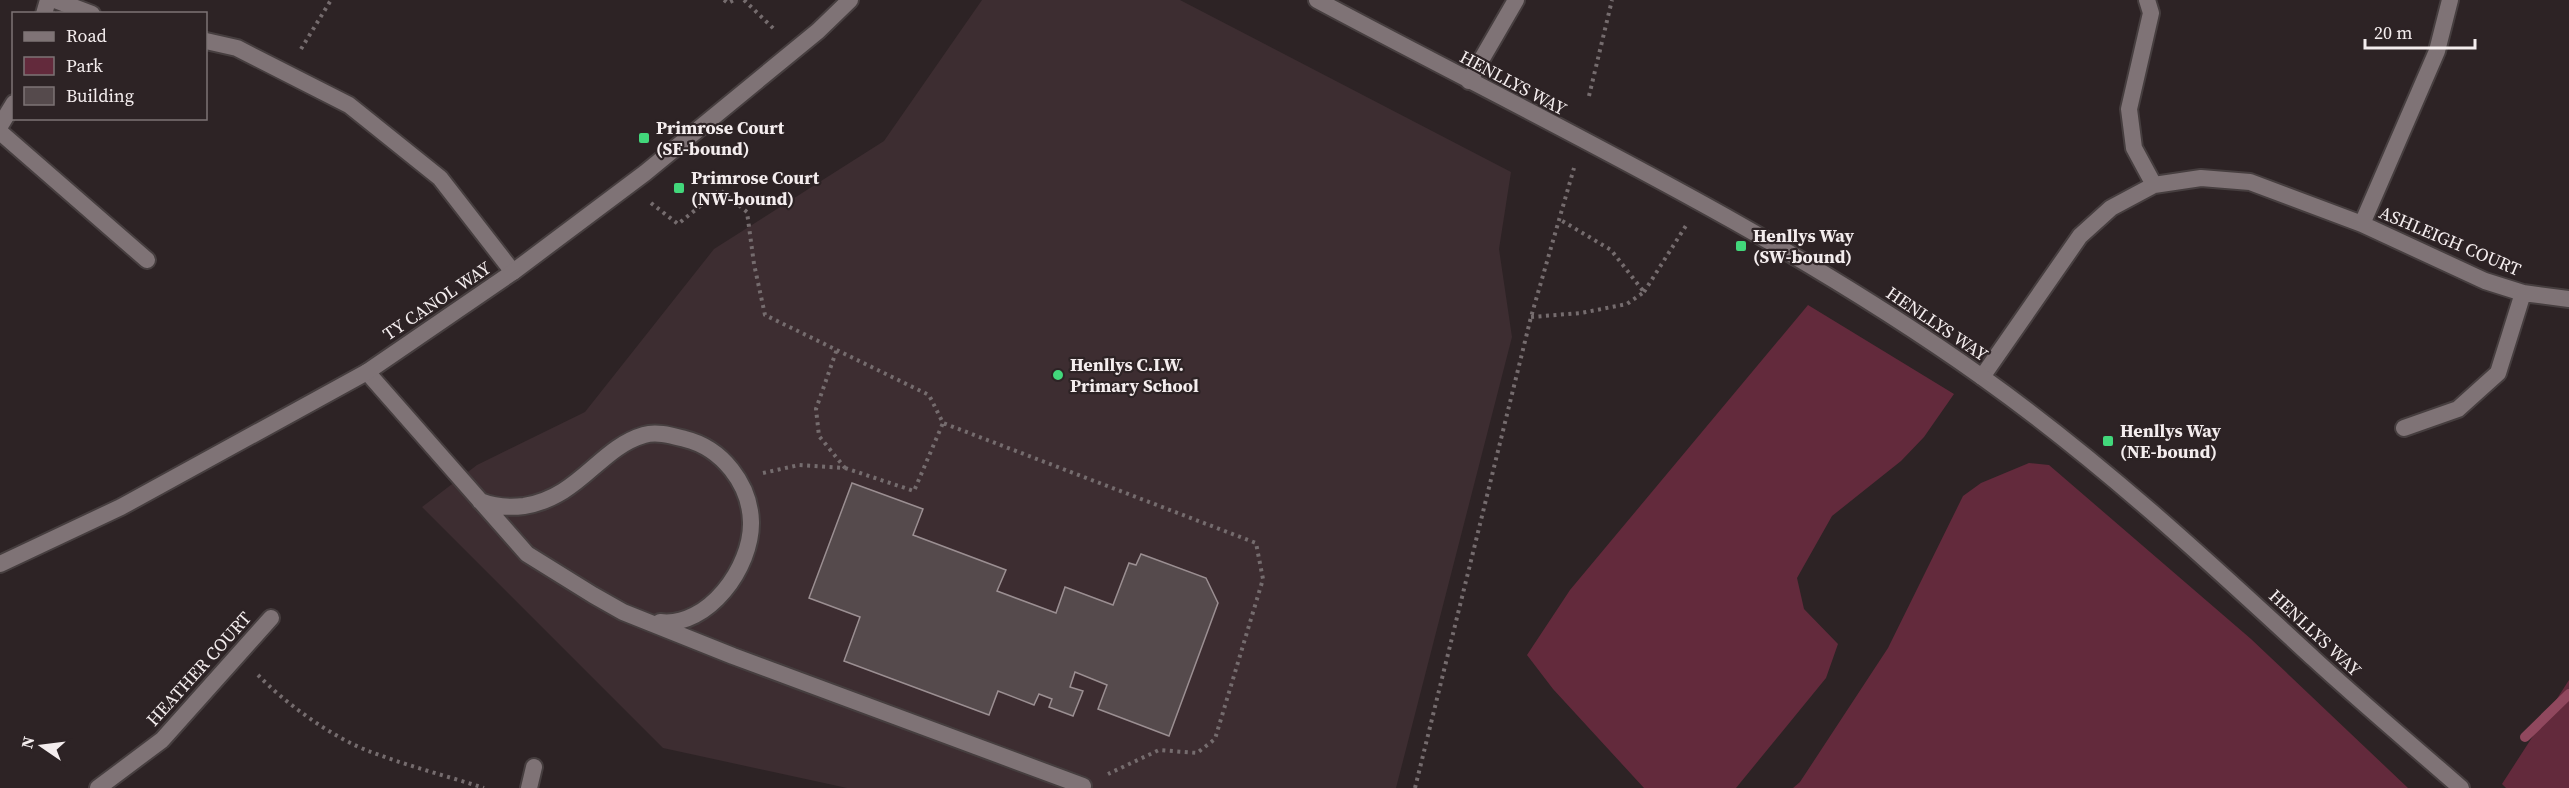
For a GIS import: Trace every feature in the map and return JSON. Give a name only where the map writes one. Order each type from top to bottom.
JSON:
[{"type":"street","points":[[55,0],[87,12]]},
{"type":"street","name":"TY CANOL WAY","points":[[0,564],[121,507],[367,372],[513,272],[629,185],[795,49],[850,0]]},
{"type":"street","name":"HENLLYS WAY","points":[[1317,0],[1699,203],[1870,302],[1982,377],[2091,461],[2152,512],[2461,788]]},
{"type":"street","points":[[1468,81],[1516,0]]},
{"type":"street","points":[[2147,0],[2151,13],[2129,109],[2134,148],[2154,185]]},
{"type":"street","name":"ASHLEIGH COURT","points":[[2362,224],[2437,51],[2450,0]]},
{"type":"street","points":[[207,41],[237,48],[349,105],[440,178],[513,272]]},
{"type":"street","points":[[0,126],[12,107]]},
{"type":"street","points":[[0,132],[147,260]]},
{"type":"street","name":"ASHLEIGH COURT","points":[[1982,377],[2080,236],[2111,208],[2154,185],[2201,178],[2250,182],[2362,224],[2485,280],[2523,293],[2569,299]]},
{"type":"street","name":"ASHLEIGH COURT","points":[[2404,428],[2458,409],[2498,373],[2523,293]]},
{"type":"street","points":[[367,372],[527,554],[603,601],[623,612],[733,656],[1083,786]]},
{"type":"street","points":[[479,501],[493,507],[542,503],[563,493],[627,442],[646,434],[677,437],[709,448],[727,464],[738,478],[748,502],[751,523],[748,546],[729,585],[704,612],[671,624],[650,621]]},
{"type":"street","name":"HEATHER COURT","points":[[98,788],[162,741],[271,618]]},
{"type":"street","points":[[529,788],[534,766]]},
{"type":"path","points":[[287,73],[331,0]]},
{"type":"path","points":[[724,0],[728,3],[734,0]]},
{"type":"path","points":[[744,0],[795,49]]},
{"type":"path","points":[[1590,96],[1612,0]]},
{"type":"path","points":[[1415,788],[1531,316],[1574,168]]},
{"type":"path","points":[[629,185],[678,224],[720,190],[747,212],[754,264],[765,315],[930,395],[943,423],[1256,543],[1263,579],[1215,739],[1197,753],[1159,750],[1083,786]]},
{"type":"path","points":[[1531,316],[1581,313],[1627,304],[1644,292],[1699,203]]},
{"type":"path","points":[[1559,219],[1611,249],[1644,292]]},
{"type":"path","points":[[837,349],[816,409],[819,436],[845,468]]},
{"type":"path","points":[[738,478],[799,465],[845,468],[914,491],[943,423]]},
{"type":"path","points":[[238,655],[271,689],[305,715],[369,752],[484,788]]},
{"type":"shaded area","name":"Henllys C.I.W. Primary School","points":[[982,0],[1180,0],[1511,172],[1499,249],[1512,337],[1396,788],[847,788],[663,748],[422,507],[477,465],[585,412],[714,249],[884,141]]},
{"type":"green space","points":[[1808,305],[1954,394],[1924,437],[1901,461],[1832,516],[1797,578],[1804,609],[1838,644],[1826,678],[1736,788],[1644,788],[1553,689],[1527,655],[1570,590]]},
{"type":"green space","points":[[2029,463],[2049,465],[2251,639],[2408,788],[1793,788],[1800,782],[1888,648],[1963,496],[1981,483]]},
{"type":"green space","points":[[2569,680],[2569,788],[2506,788],[2502,784]]},
{"type":"building","points":[[852,483],[923,509],[913,535],[1006,570],[997,591],[1056,613],[1065,587],[1113,605],[1129,563],[1136,565],[1141,554],[1206,578],[1218,603],[1169,736],[1098,709],[1107,685],[1075,672],[1070,687],[1083,691],[1073,716],[1049,707],[1052,699],[1039,694],[1034,705],[998,691],[989,715],[844,661],[860,617],[809,598]]},
{"type":"waterway","points":[[2525,737],[2569,694]]},
{"type":"place","name":"Primrose Court (SE-bound)","points":[[644,138]]},
{"type":"place","name":"Primrose Court (NW-bound)","points":[[679,188]]},
{"type":"place","name":"Henllys Way (SW-bound)","points":[[1741,246]]},
{"type":"place","name":"Henllys C.I.W. Primary School","points":[[1058,375]]},
{"type":"place","name":"Henllys Way (NE-bound)","points":[[2108,441]]}]
